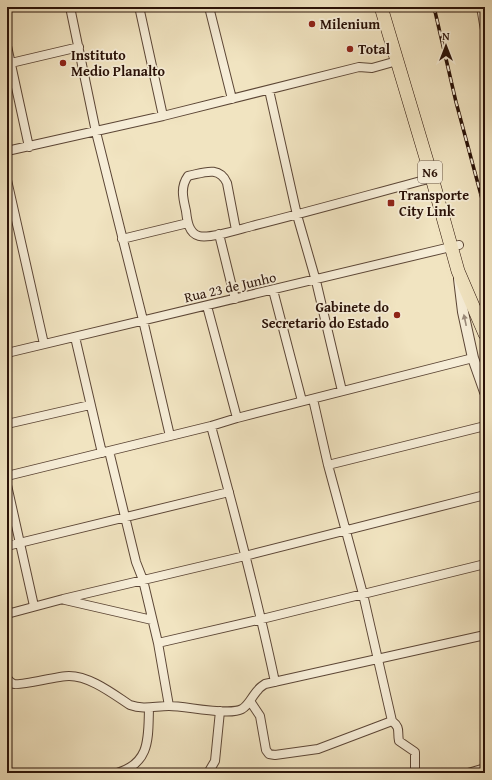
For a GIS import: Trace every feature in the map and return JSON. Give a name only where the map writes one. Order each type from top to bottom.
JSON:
[{"type":"highway","name":"N6","points":[[381,7],[432,178],[455,246],[480,308],[485,316]]},
{"type":"highway","name":"N6","points":[[389,7],[455,246],[458,271],[485,334]]},
{"type":"street","points":[[70,7],[96,132],[143,320],[170,436]]},
{"type":"street","points":[[209,7],[232,99]]},
{"type":"street","points":[[481,7],[485,30]]},
{"type":"street","points":[[140,11],[163,116]]},
{"type":"street","points":[[7,46],[11,62],[11,80],[29,147]]},
{"type":"street","points":[[11,62],[78,47]]},
{"type":"street","points":[[7,151],[96,132],[359,67],[372,68],[397,61]]},
{"type":"street","points":[[269,90],[297,215],[316,281],[342,391]]},
{"type":"street","points":[[236,230],[227,183],[224,176],[218,172],[210,171],[188,176],[183,182],[182,189],[188,223],[191,230],[198,236],[208,237],[297,215],[432,178]]},
{"type":"street","points":[[7,180],[44,344]]},
{"type":"street","points":[[122,239],[188,223]]},
{"type":"street","points":[[219,234],[235,299]]},
{"type":"street","name":"Rua 23 de Junho","points":[[7,353],[143,320],[316,281],[455,246]]},
{"type":"street","points":[[458,271],[463,312],[473,358],[482,374],[485,392]]},
{"type":"street","points":[[273,290],[302,401]]},
{"type":"street","points":[[207,306],[237,418]]},
{"type":"street","points":[[75,337],[90,405],[125,518],[136,562],[144,580],[158,643],[169,706]]},
{"type":"street","points":[[7,476],[211,426],[302,401],[473,358]]},
{"type":"street","points":[[313,399],[328,465],[364,594],[392,721],[398,726],[398,742],[415,752],[415,773]]},
{"type":"street","points":[[7,424],[90,405]]},
{"type":"street","points":[[211,426],[262,619],[276,682]]},
{"type":"street","points":[[328,465],[485,426]]},
{"type":"street","points":[[7,485],[21,542],[34,606]]},
{"type":"street","points":[[7,546],[229,492]]},
{"type":"street","points":[[7,614],[34,606],[245,556],[485,495]]},
{"type":"street","points":[[158,643],[485,564]]},
{"type":"street","points":[[63,599],[152,620]]},
{"type":"street","points":[[7,678],[14,684],[19,684],[48,678],[78,676],[88,679],[137,708],[149,709],[169,706],[236,711],[243,708],[258,689],[265,684],[379,660],[485,635]]},
{"type":"street","points":[[250,701],[260,716],[266,750],[269,754],[275,755],[318,748],[392,721]]},
{"type":"street","points":[[117,773],[125,771],[132,766],[148,744],[149,709]]},
{"type":"street","points":[[208,773],[215,761],[220,711]]},
{"type":"street","points":[[468,773],[485,768]]},
{"type":"railway","points":[[434,7],[456,102],[485,210]]},
{"type":"place","name":"Milenium","points":[[312,24]]},
{"type":"place","name":"Total","points":[[350,49]]},
{"type":"place","name":"Instituto Medio Planalto","points":[[63,63]]},
{"type":"place","name":"Transporte City Link","points":[[391,203]]},
{"type":"place","name":"Gabinete do Secretario do Estado","points":[[397,315]]}]
